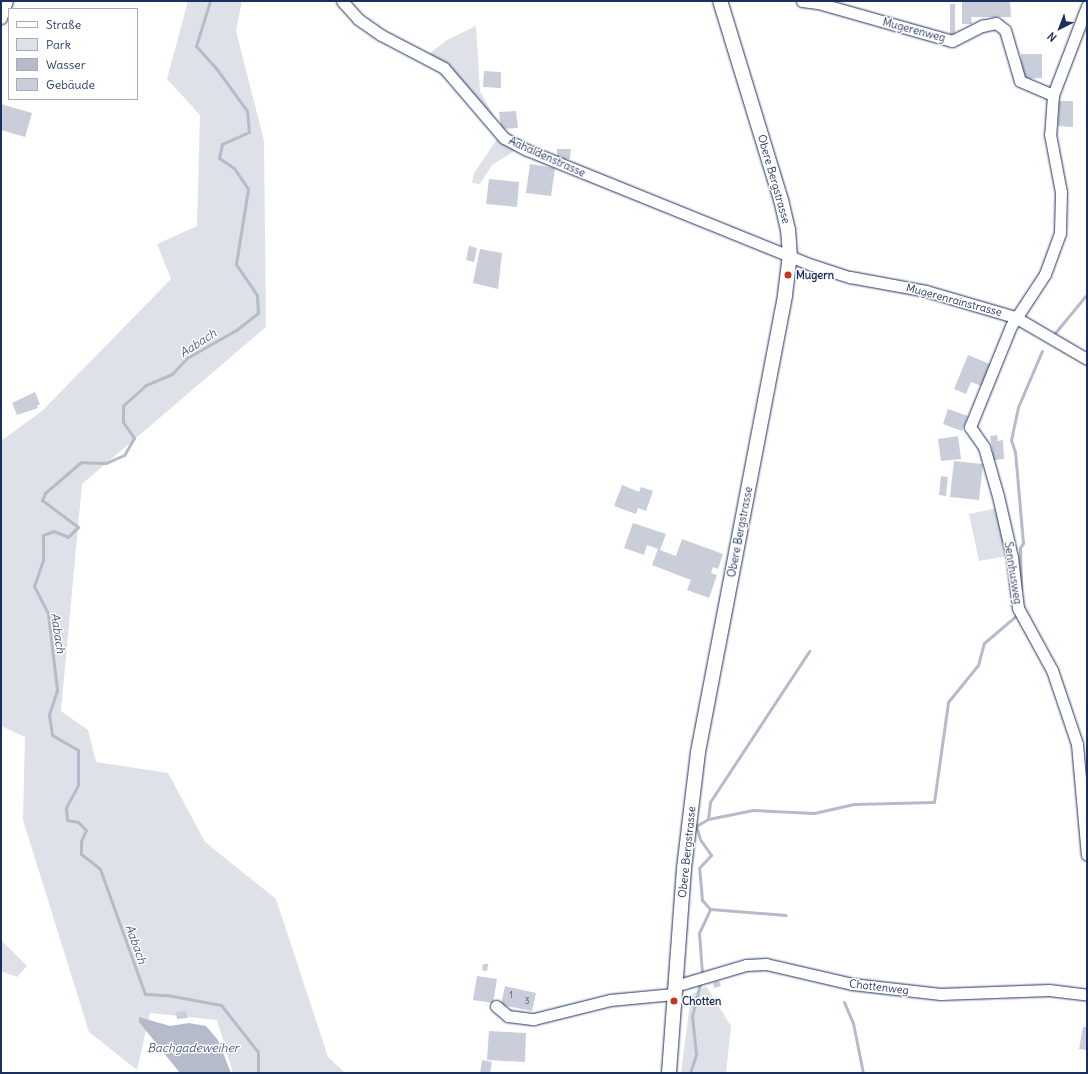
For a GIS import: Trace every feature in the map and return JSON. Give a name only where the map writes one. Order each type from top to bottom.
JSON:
[{"type":"main road","name":"Obere Bergstrasse","points":[[669,1073],[684,868],[698,752],[786,288],[790,257],[788,230],[781,200],[720,1]]},
{"type":"street","points":[[1,18],[7,1]]},
{"type":"street","name":"Aahaldenstrasse","points":[[342,1],[358,19],[381,35],[444,68],[504,138],[527,150],[790,257]]},
{"type":"street","name":"Mugerenweg","points":[[802,1],[818,3],[952,41],[982,26],[996,23],[1005,30],[1020,81],[1053,95]]},
{"type":"street","points":[[1015,317],[1045,274],[1060,233],[1061,192],[1050,134],[1053,95],[1087,6]]},
{"type":"street","name":"Mugerenrainstrasse","points":[[790,257],[850,277],[926,291],[1015,317],[1087,359]]},
{"type":"street","name":"Sennhusweg","points":[[1015,317],[970,427],[984,447],[996,489],[1012,557],[1018,608],[1047,658],[1077,744],[1087,855]]},
{"type":"street","name":"Chottenweg","points":[[496,1006],[508,1016],[534,1018],[610,1000],[675,990],[746,965],[766,964],[852,984],[940,994],[1049,990],[1087,995]]},
{"type":"green space","points":[[188,1],[242,1],[236,31],[264,141],[266,327],[82,484],[61,711],[88,730],[96,762],[168,773],[205,842],[276,899],[328,1057],[345,1073],[233,1073],[217,1020],[150,1013],[137,1070],[89,1032],[23,820],[25,737],[1,726],[1,441],[42,411],[171,279],[157,244],[197,226],[200,115],[167,79]]},
{"type":"green space","points":[[476,26],[480,91],[503,133],[515,136],[516,150],[492,165],[480,184],[472,183],[474,173],[497,139],[481,107],[457,80],[421,60],[447,40]]},
{"type":"green space","points":[[998,508],[1007,556],[979,561],[969,514]]},
{"type":"green space","points":[[1,940],[27,966],[17,977],[1,971]]},
{"type":"green space","points":[[706,986],[731,1026],[726,1073],[681,1073],[691,995]]},
{"type":"water","name":"Bachgadeweiher","points":[[139,1017],[170,1026],[189,1023],[206,1026],[218,1040],[231,1073],[180,1073],[139,1022]]},
{"type":"building","points":[[962,1],[1010,1],[1011,17],[971,17],[972,24],[962,24]]},
{"type":"building","points":[[950,4],[955,4],[955,34],[950,34]]},
{"type":"building","points":[[1021,54],[1042,54],[1042,78],[1022,79]]},
{"type":"building","points":[[484,71],[501,72],[501,88],[483,87]]},
{"type":"building","points":[[1059,101],[1073,101],[1073,127],[1058,126]]},
{"type":"building","points":[[1,104],[32,113],[25,137],[1,130]]},
{"type":"building","points":[[516,111],[518,128],[501,129],[499,112]]},
{"type":"building","points":[[557,149],[571,149],[570,159],[557,159]]},
{"type":"building","points":[[530,164],[555,168],[551,196],[526,193]]},
{"type":"building","points":[[489,179],[519,182],[517,207],[486,204]]},
{"type":"building","points":[[469,246],[477,248],[474,262],[466,260]]},
{"type":"building","points":[[480,249],[502,253],[498,289],[473,283]]},
{"type":"building","points":[[968,355],[990,364],[981,386],[971,382],[966,394],[954,389]]},
{"type":"building","points":[[35,392],[40,404],[37,406],[38,408],[17,415],[12,403]]},
{"type":"building","points":[[948,409],[968,416],[962,431],[943,424]]},
{"type":"building","points":[[997,435],[998,441],[1003,440],[1004,459],[994,460],[990,436]]},
{"type":"building","points":[[958,436],[961,459],[941,461],[938,439]]},
{"type":"building","points":[[954,461],[983,464],[979,500],[950,497]]},
{"type":"building","points":[[941,476],[948,477],[946,496],[939,495]]},
{"type":"building","points":[[622,485],[639,492],[641,487],[653,491],[646,511],[638,508],[636,514],[614,506]]},
{"type":"building","points":[[633,523],[666,534],[660,550],[676,556],[682,539],[723,554],[718,569],[713,567],[711,573],[717,575],[709,598],[687,590],[691,580],[652,565],[658,549],[647,545],[644,555],[624,548]]},
{"type":"building","points":[[483,964],[488,964],[487,971],[482,970]]},
{"type":"building","points":[[477,976],[497,979],[493,1003],[473,1000]]},
{"type":"building","points":[[719,981],[721,986],[714,988],[713,983]]},
{"type":"building","points":[[505,986],[536,993],[532,1011],[501,1005]]},
{"type":"building","points":[[186,1011],[188,1018],[177,1019],[176,1012]]},
{"type":"building","points":[[1083,1027],[1087,1027],[1087,1050],[1079,1049]]},
{"type":"building","points":[[489,1031],[526,1033],[525,1062],[487,1060]]},
{"type":"building","points":[[482,1060],[492,1062],[490,1073],[480,1073]]},
{"type":"waterway","name":"Aabach","points":[[210,1],[196,46],[216,68],[247,111],[249,132],[222,144],[219,158],[234,168],[248,189],[236,264],[257,295],[258,313],[236,330],[187,358],[172,374],[146,385],[123,406],[123,422],[134,438],[124,455],[106,463],[81,462],[45,493],[42,500],[78,527],[68,537],[54,531],[43,535],[43,560],[34,586],[48,614],[57,690],[49,715],[52,735],[78,750],[78,785],[66,808],[67,820],[78,822],[86,830],[81,841],[81,854],[100,869],[145,994],[167,995],[221,1005],[258,1052],[258,1073]]},
{"type":"waterway","points":[[1055,333],[1087,294]]},
{"type":"waterway","points":[[1021,590],[1020,548],[1023,543],[1015,452],[1011,440],[1018,407],[1042,351]]},
{"type":"waterway","points":[[702,973],[699,933],[710,909],[702,900],[699,868],[711,855],[700,839],[696,826],[708,819],[753,810],[814,813],[854,804],[934,802],[948,702],[978,665],[984,643],[1017,615]]},
{"type":"waterway","points":[[708,819],[710,802],[809,651]]},
{"type":"waterway","points":[[710,909],[786,915]]},
{"type":"waterway","points":[[690,1073],[696,1054],[692,1016],[700,984]]},
{"type":"waterway","points":[[844,1002],[853,1023],[863,1073]]},
{"type":"place","name":"Mugern","points":[[788,275]]},
{"type":"place","name":"Chotten","points":[[674,1001]]}]
